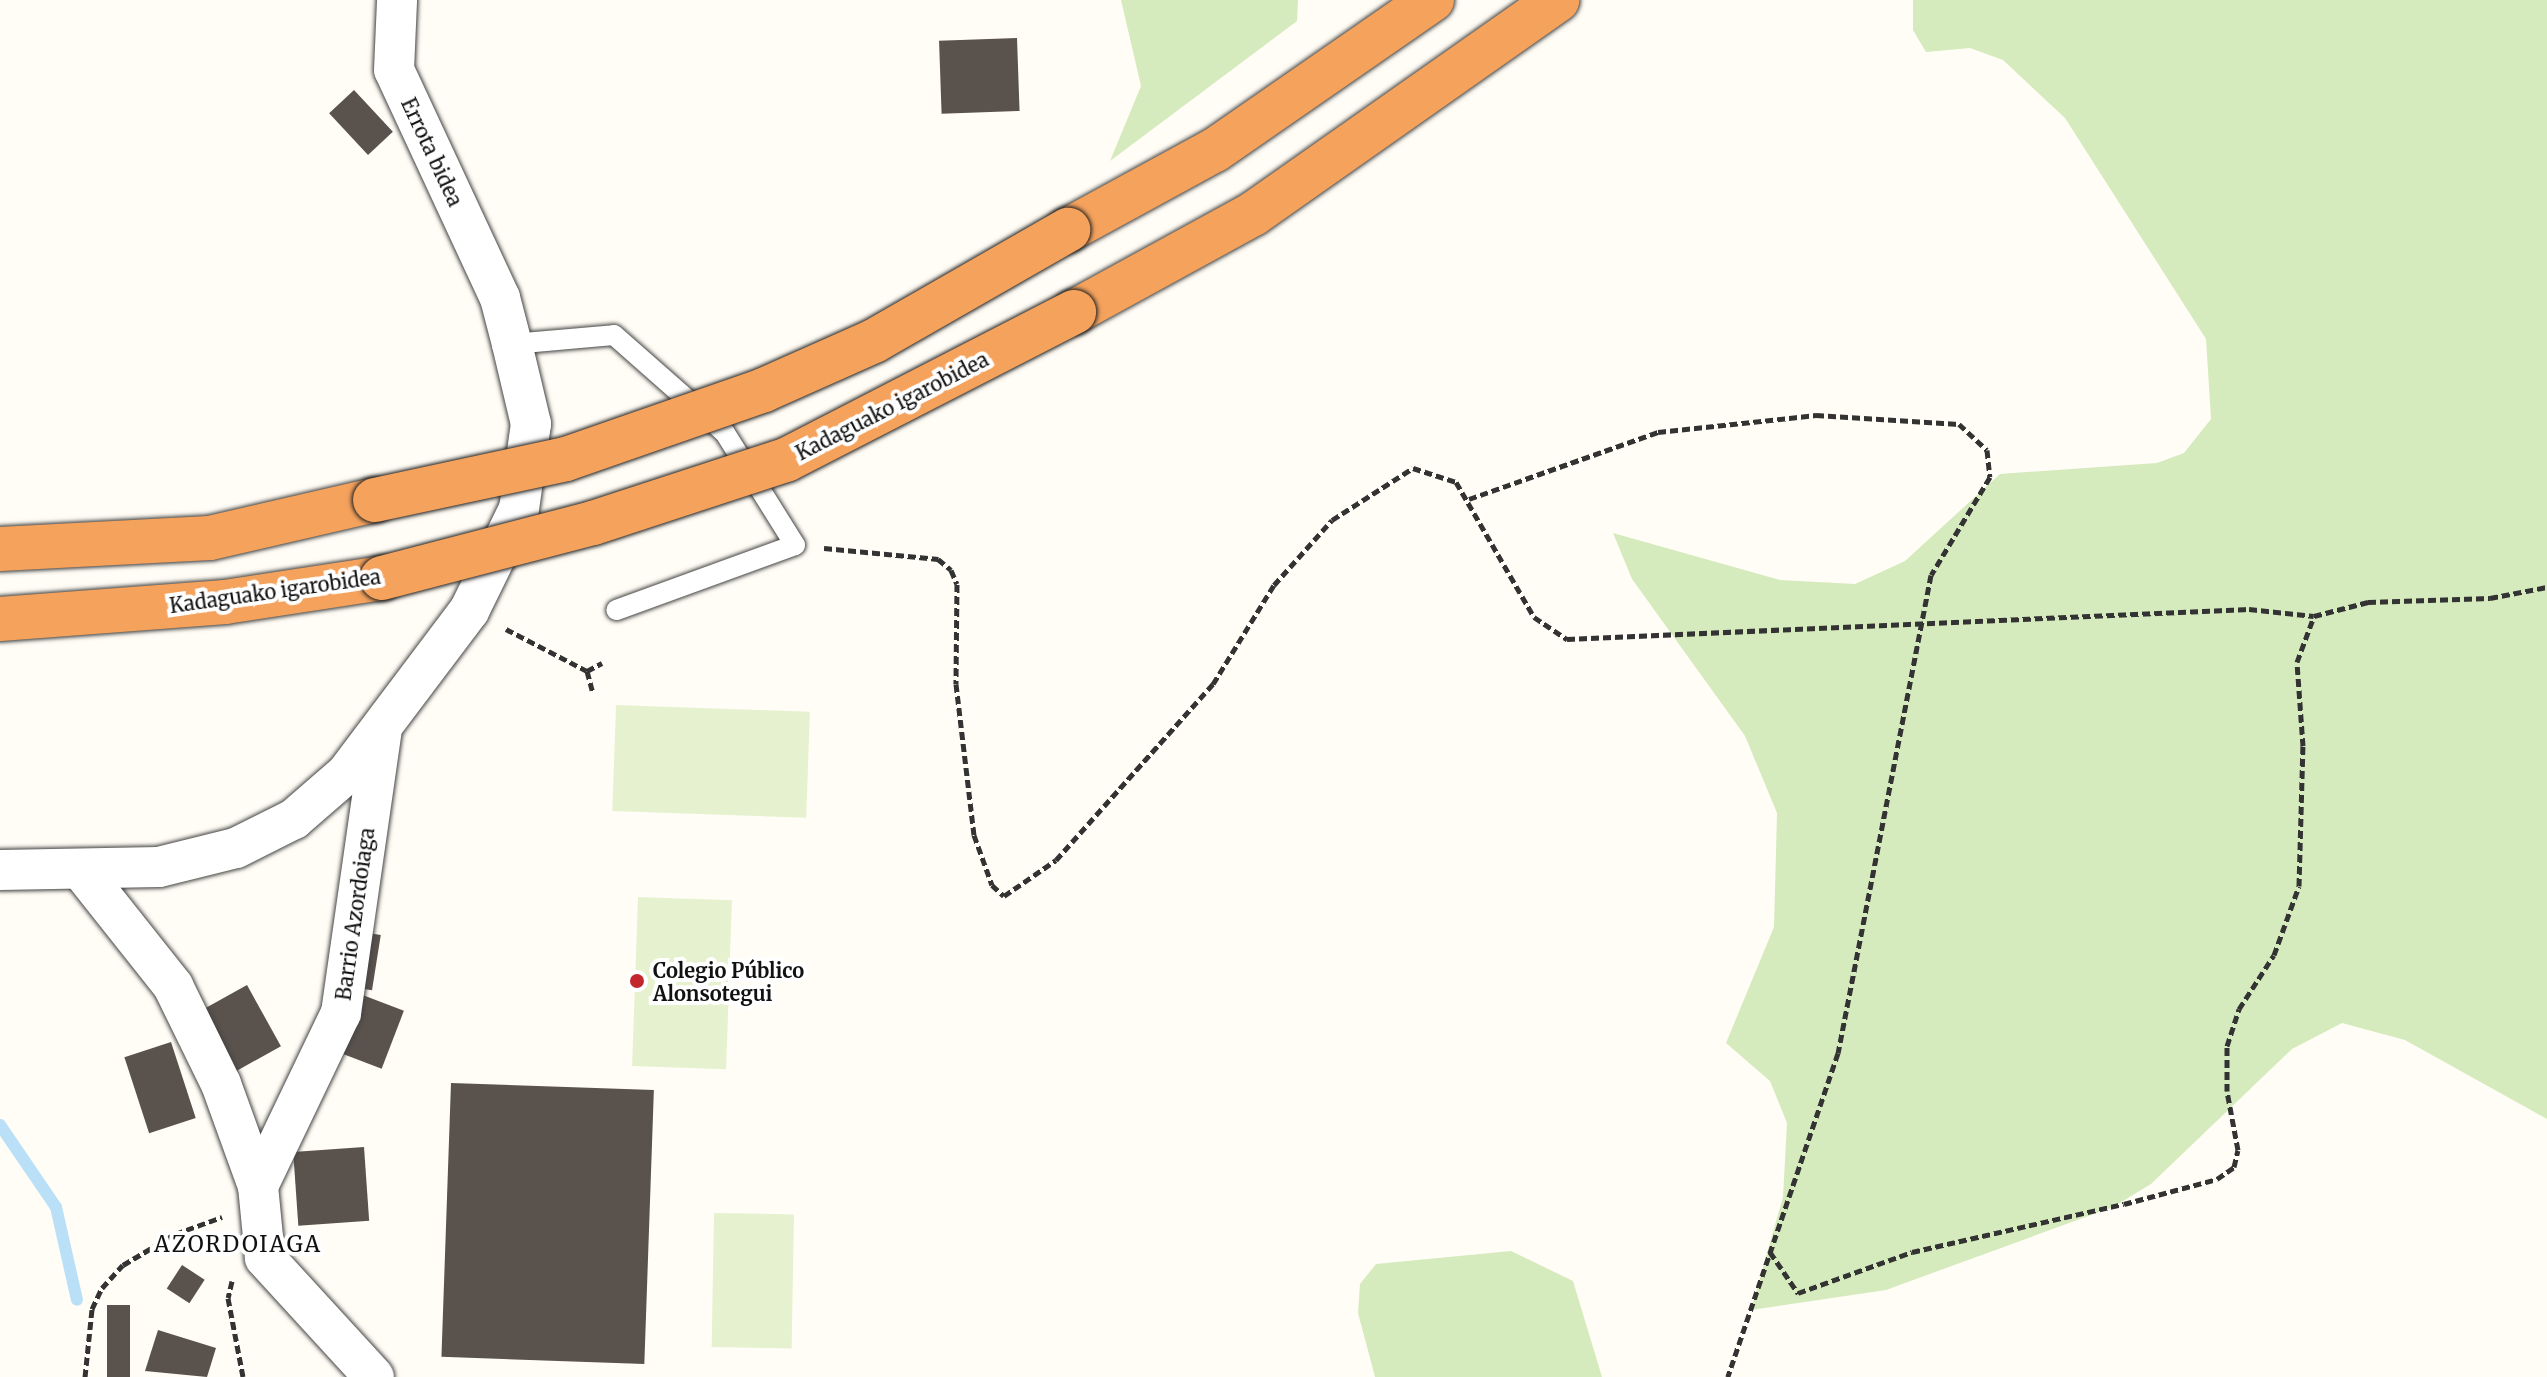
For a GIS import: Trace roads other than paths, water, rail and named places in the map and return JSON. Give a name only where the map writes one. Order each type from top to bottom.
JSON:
[{"type":"highway","points":[[0,549],[210,538],[566,459],[764,390],[874,341],[1215,150],[1432,0]]},
{"type":"highway","name":"Kadaguako igarobidea","points":[[0,619],[225,602],[382,578],[593,523],[786,460],[1074,312],[1253,214],[1557,0]]},
{"type":"street","name":"Errota bidea","points":[[397,0],[394,70],[500,298]]},
{"type":"street","name":"Barrio Azordoiaga","points":[[0,870],[82,871],[159,867],[259,836],[294,819],[346,774],[469,611],[519,509],[531,424],[500,298]]},
{"type":"street","name":"Barrio Azordoiaga","points":[[259,1194],[341,1013],[383,721]]},
{"type":"street","points":[[82,871],[173,986],[221,1084],[259,1194],[265,1258],[374,1377]]},
{"type":"lane","points":[[512,344],[614,335],[725,433],[795,545],[616,610]]},
{"type":"waterway","points":[[0,1125],[56,1207],[77,1300]]},
{"type":"place","name":"Colegio Público Alonsotegui","points":[[637,981]]},
{"type":"district","name":"AZORDOIAGA","points":[[238,1245]]}]
